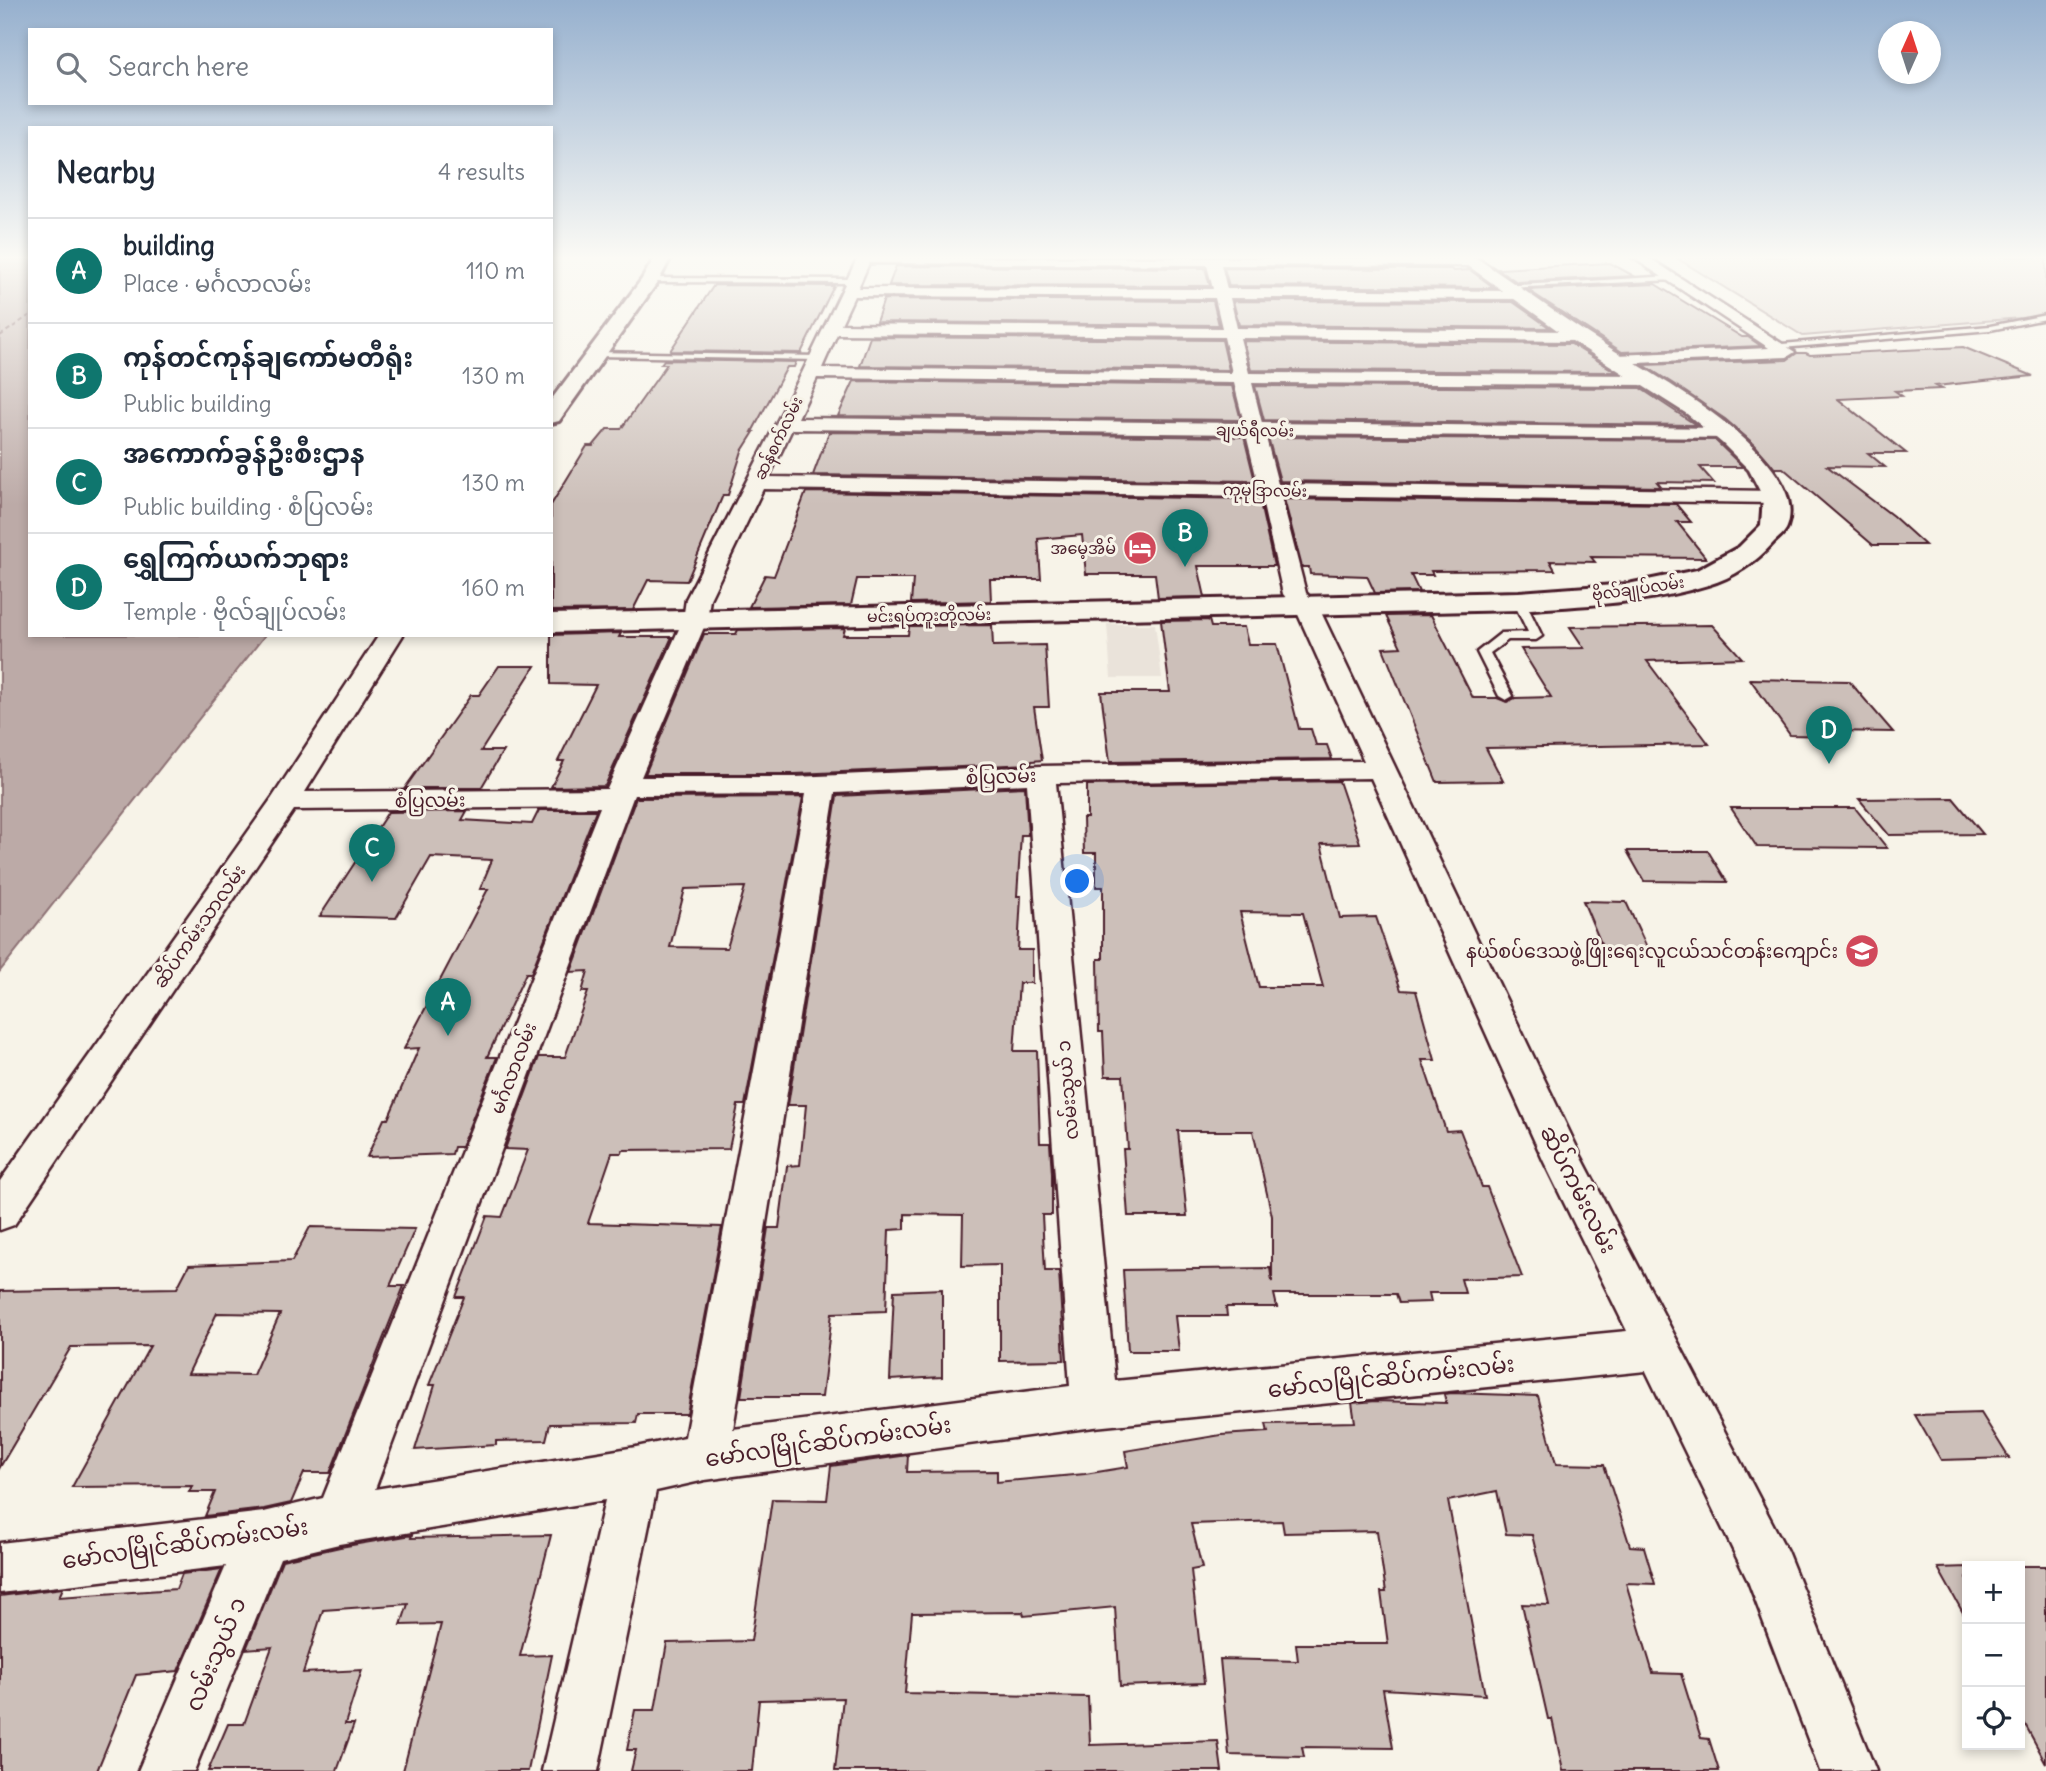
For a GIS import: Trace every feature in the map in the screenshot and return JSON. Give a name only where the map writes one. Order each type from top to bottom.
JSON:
[{"type":"street","points":[[553,413],[607,340]]},
{"type":"street","name":"ဆန်စက်လမ်း","points":[[695,620],[698,599],[826,340]]},
{"type":"street","name":"ဆိပ်ကမ်းလမ်း","points":[[1233,340],[1295,594],[1307,608],[1564,1162],[1769,1569],[1847,1771]]},
{"type":"street","name":"ဗိုလ်ချုပ်လမ်း","points":[[1307,608],[1519,601],[1650,589],[1694,581],[1733,564],[1763,545],[1774,530],[1775,497],[1774,489],[1760,466],[1725,434],[1650,380],[1582,340]]},
{"type":"street","points":[[1617,360],[1787,352],[1772,340]]},
{"type":"street","points":[[814,366],[1243,378],[1650,380]]},
{"type":"street","name":"ချယ်ရီလမ်း","points":[[784,424],[1725,434]]},
{"type":"street","name":"ကုမုဒြာလမ်း","points":[[756,482],[1775,497]]},
{"type":"street","name":"မင်းရပ်ကူးတို့လမ်း","points":[[553,623],[1307,608]]},
{"type":"street","name":"မင်္ဂလာလမ်း","points":[[339,1519],[620,792],[695,620]]},
{"type":"street","name":"ဆိပ်ကမ်းသာလမ်း","points":[[0,1213],[285,801],[390,637]]},
{"type":"street","name":"စံပြလမ်း","points":[[285,801],[795,786],[1041,775],[1380,769]]},
{"type":"street","name":"လမ်းသွယ် ၁","points":[[1041,775],[1094,1405]]},
{"type":"street","points":[[705,1457],[822,783]]},
{"type":"street","name":"မော်လမြိုင်ဆိပ်ကမ်းလမ်း","points":[[0,1568],[264,1537],[339,1519],[636,1471],[705,1457],[1094,1405],[1660,1349]]},
{"type":"street","points":[[570,1771],[636,1471]]},
{"type":"street","name":"လမ်းသွယ် ၁","points":[[166,1771],[264,1537]]},
{"type":"lane","points":[[1782,346],[1855,340]]},
{"type":"lane","points":[[597,354],[814,366]]},
{"type":"lane","points":[[1506,696],[1483,652],[1505,636],[1536,636],[1519,601]]},
{"type":"shaded area","points":[[0,340],[28,340],[28,637],[263,637],[0,971]]},
{"type":"shaded area","points":[[1107,624],[1155,624],[1162,678],[1111,678]]},
{"type":"building","points":[[678,340],[808,340],[801,353],[670,351]]},
{"type":"building","points":[[869,340],[1222,340],[1229,370],[860,366]]},
{"type":"building","points":[[1603,340],[1752,340],[1761,346],[1622,352]]},
{"type":"building","points":[[1243,341],[1571,344],[1616,372],[1251,370]]},
{"type":"building","points":[[1963,347],[2033,376],[1936,386],[1942,389],[1895,391],[1902,396],[1838,399],[1906,453],[1868,453],[1885,467],[1827,466],[1893,516],[1925,545],[1873,545],[1783,468],[1774,468],[1755,445],[1725,419],[1644,365],[1787,360],[1797,353],[1810,355]]},
{"type":"building","points":[[664,360],[796,362],[794,367],[787,367],[742,451],[728,495],[723,495],[687,581],[648,580],[633,610],[553,611],[553,502],[587,446],[593,446],[607,429],[621,429],[667,364],[661,364]]},
{"type":"building","points":[[854,381],[1232,386],[1241,420],[838,416]]},
{"type":"building","points":[[1255,386],[1640,388],[1696,425],[1264,420]]},
{"type":"building","points":[[829,432],[1244,437],[1255,481],[813,475]]},
{"type":"building","points":[[1268,437],[1715,440],[1743,467],[1700,467],[1714,483],[1657,482],[1661,487],[1280,481]]},
{"type":"building","points":[[806,492],[1259,499],[1274,566],[1198,566],[1205,597],[1158,598],[1155,574],[1086,574],[1082,535],[1038,539],[1041,579],[990,579],[991,601],[911,603],[913,579],[857,579],[851,605],[749,607],[765,575],[774,576]]},
{"type":"building","points":[[1284,499],[1676,504],[1691,522],[1677,522],[1706,558],[1591,557],[1595,562],[1550,561],[1555,570],[1431,571],[1433,575],[1411,575],[1419,592],[1375,593],[1367,576],[1310,574],[1309,567],[1302,567]]},
{"type":"building","points":[[1431,615],[1473,698],[1497,698],[1507,702],[1515,698],[1551,697],[1521,649],[1584,648],[1570,627],[1712,625],[1742,658],[1647,661],[1709,744],[1486,748],[1503,781],[1437,782],[1383,648],[1401,647],[1386,616]]},
{"type":"building","points":[[1209,620],[1211,627],[1244,627],[1248,644],[1277,644],[1299,729],[1311,729],[1316,745],[1327,745],[1332,759],[1110,762],[1101,692],[1170,692],[1161,621]]},
{"type":"building","points":[[992,625],[993,646],[1045,645],[1049,707],[1034,707],[1042,760],[1032,761],[1031,764],[795,774],[645,774],[704,634],[736,634],[738,630],[845,628],[843,635],[908,635],[909,626]]},
{"type":"building","points":[[621,633],[619,637],[672,637],[605,786],[551,787],[564,761],[558,761],[596,685],[551,684],[553,635]]},
{"type":"building","points":[[499,666],[535,666],[481,751],[503,751],[481,788],[405,788],[471,695],[479,695]]},
{"type":"building","points":[[1750,679],[1849,681],[1893,732],[1828,731],[1831,736],[1790,735]]},
{"type":"building","points":[[1339,781],[1360,843],[1321,844],[1340,918],[1376,917],[1401,990],[1416,991],[1435,1060],[1422,1060],[1446,1131],[1460,1130],[1482,1187],[1487,1187],[1522,1277],[1461,1279],[1465,1293],[1429,1293],[1431,1302],[1399,1303],[1396,1294],[1274,1294],[1277,1307],[1226,1307],[1227,1316],[1175,1316],[1179,1351],[1128,1351],[1123,1270],[1270,1268],[1272,1282],[1272,1216],[1253,1131],[1178,1131],[1187,1216],[1128,1216],[1123,1149],[1128,1149],[1123,1076],[1105,1076],[1103,1032],[1099,1032],[1098,959],[1103,959],[1103,887],[1096,887],[1096,853],[1084,853],[1083,818],[1087,818],[1087,785]],"holes":[[[1240,912],[1303,913],[1323,987],[1259,987]]]},
{"type":"building","points":[[1025,787],[1028,835],[1021,835],[1017,896],[1021,896],[1018,950],[1032,950],[1032,983],[1019,983],[1014,1051],[1037,1051],[1040,1143],[1050,1143],[1052,1174],[1052,1215],[1042,1215],[1045,1271],[1059,1271],[1064,1360],[1000,1361],[1000,1265],[962,1266],[963,1215],[905,1214],[905,1229],[889,1230],[886,1311],[832,1313],[822,1397],[741,1397],[768,1228],[779,1228],[787,1166],[800,1165],[806,1105],[788,1105],[837,796]]},
{"type":"building","points":[[803,797],[745,1105],[738,1105],[729,1149],[623,1150],[622,1153],[612,1153],[588,1223],[722,1227],[687,1414],[638,1414],[636,1423],[550,1424],[546,1440],[496,1441],[496,1445],[415,1450],[435,1385],[429,1385],[464,1297],[456,1297],[487,1216],[502,1217],[528,1150],[505,1149],[539,1057],[565,1057],[588,992],[582,992],[588,971],[571,972],[636,798]],"holes":[[[745,887],[727,948],[670,947],[685,889]]]},
{"type":"building","points":[[1953,798],[1983,834],[1889,835],[1859,799]]},
{"type":"building","points":[[1731,808],[1855,808],[1887,848],[1757,847]]},
{"type":"building","points":[[539,810],[596,810],[531,973],[526,973],[487,1057],[497,1057],[461,1147],[454,1147],[452,1154],[367,1157],[384,1119],[388,1119],[419,1048],[404,1049],[488,889],[480,889],[492,860],[431,857],[396,918],[320,916],[388,812],[467,811],[462,820],[532,824]]},
{"type":"building","points":[[1627,851],[1708,851],[1727,882],[1644,881]]},
{"type":"building","points":[[1583,901],[1626,902],[1650,954],[1605,953]]},
{"type":"building","points":[[310,1227],[415,1229],[390,1286],[404,1286],[330,1473],[304,1473],[291,1503],[205,1516],[215,1492],[189,1492],[192,1486],[72,1487],[150,1346],[71,1347],[0,1467],[0,1291],[177,1288],[189,1265],[292,1261]],"holes":[[[217,1313],[280,1314],[253,1375],[188,1374]]]},
{"type":"building","points":[[942,1289],[942,1377],[890,1380],[894,1291]]},
{"type":"building","points":[[1444,1394],[1538,1396],[1556,1464],[1604,1465],[1630,1546],[1644,1547],[1655,1584],[1626,1583],[1653,1673],[1681,1674],[1701,1738],[1709,1739],[1719,1771],[1563,1771],[1552,1719],[1548,1719],[1522,1604],[1549,1605],[1532,1535],[1506,1534],[1497,1491],[1448,1501],[1485,1695],[1383,1689],[1393,1748],[1302,1747],[1304,1757],[1229,1755],[1220,1659],[1298,1661],[1296,1644],[1388,1644],[1381,1592],[1386,1592],[1377,1531],[1284,1533],[1282,1521],[1191,1524],[1202,1568],[1191,1570],[1204,1683],[1120,1686],[1115,1607],[1024,1616],[1023,1612],[912,1613],[905,1693],[1088,1697],[1090,1745],[1218,1741],[1222,1771],[835,1771],[843,1698],[759,1700],[752,1771],[631,1771],[636,1750],[627,1750],[635,1710],[655,1710],[667,1643],[751,1641],[772,1499],[827,1500],[831,1466],[908,1455],[907,1472],[997,1471],[997,1482],[1085,1474],[1128,1467],[1125,1451],[1221,1435],[1268,1432],[1266,1424],[1355,1422],[1352,1403],[1446,1403]]},
{"type":"building","points":[[1981,1413],[2009,1458],[1941,1460],[1915,1415]]},
{"type":"building","points":[[412,1535],[411,1538],[551,1535],[520,1656],[552,1655],[528,1771],[403,1771],[441,1624],[401,1625],[408,1604],[323,1610],[303,1673],[362,1670],[345,1724],[354,1724],[337,1771],[208,1771],[228,1724],[244,1724],[272,1647],[246,1649],[282,1560]]},
{"type":"building","points":[[2025,1566],[2046,1566],[2046,1763],[2025,1724]]},
{"type":"building","points":[[1962,1567],[1962,1611],[1938,1568]]},
{"type":"building","points":[[222,1569],[178,1671],[136,1675],[97,1771],[0,1771],[0,1596],[63,1588],[59,1597],[176,1589],[182,1574]]},
{"type":"place","name":"အမေ့အိမ်","points":[[1140,548]]},
{"type":"place","name":"ကုန်တင်ကုန်ချကော်မတီရုံး","points":[[1185,567]]},
{"type":"place","name":"ရွှေကြက်ယက်ဘုရား","points":[[1829,764]]},
{"type":"place","name":"အကောက်ခွန်ဦးစီးဌာန","points":[[372,882]]},
{"type":"place","name":"နယ်စပ်ဒေသဖွဲ့ဖြိုးရေးလူငယ်သင်တန်းကျောင်း","points":[[1862,951]]},
{"type":"place","name":"building","points":[[448,1036]]}]
